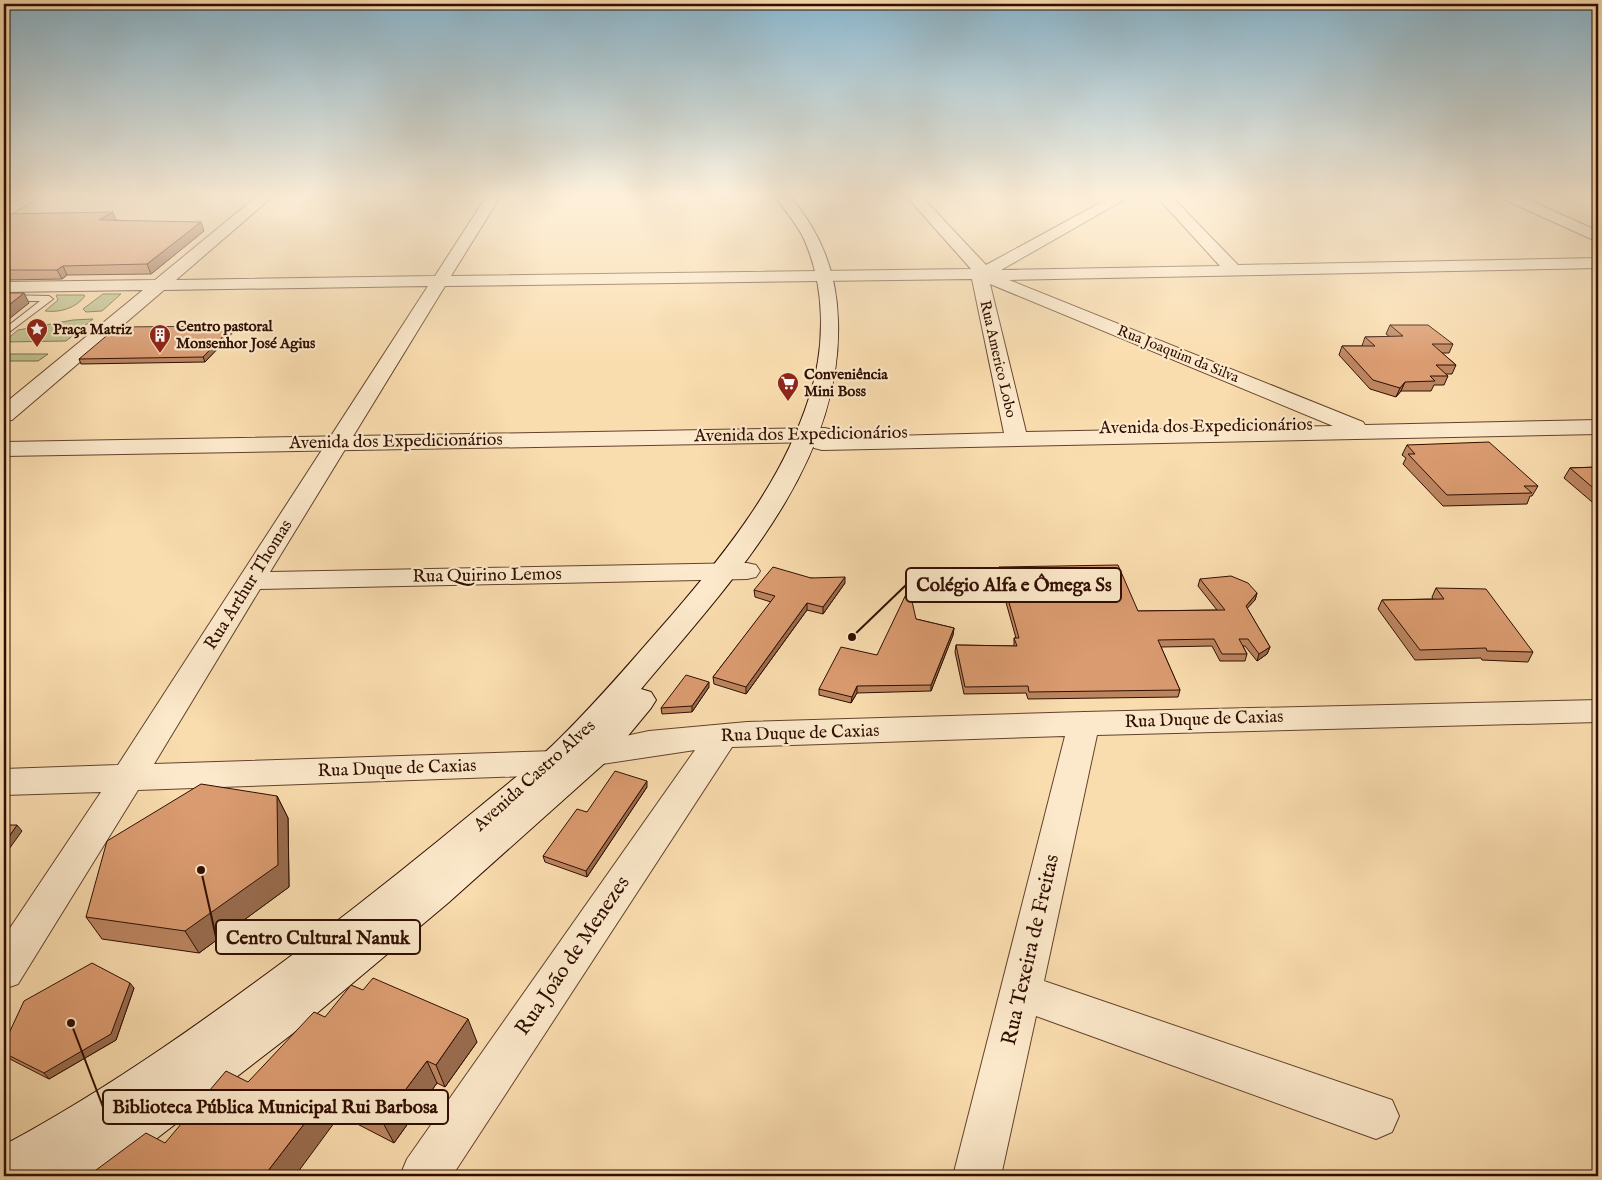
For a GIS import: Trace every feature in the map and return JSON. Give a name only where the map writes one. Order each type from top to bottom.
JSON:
[{"type":"street","points":[[4,415],[198,252]]},
{"type":"street","name":"Rua Arthur Thomas","points":[[4,971],[128,779],[458,252]]},
{"type":"street","name":"Avenida Castro Alves","points":[[4,1170],[67,1136],[132,1096],[226,1030],[435,892],[596,751],[695,636],[735,571],[776,496],[815,439],[825,377],[840,330],[833,276],[823,252]]},
{"type":"street","points":[[964,252],[984,274]]},
{"type":"street","points":[[984,274],[1023,252]]},
{"type":"street","points":[[1215,252],[1232,270]]},
{"type":"street","points":[[4,287],[984,274],[1598,263]]},
{"type":"street","name":"Rua Joaquim da Silva","points":[[984,274],[1357,428]]},
{"type":"street","name":"Rua Americo Lobo","points":[[984,274],[1016,436]]},
{"type":"street","name":"Avenida dos Expedicionários","points":[[1533,425],[1598,418]]},
{"type":"street","name":"Avenida dos Expedicionários","points":[[4,448],[148,450],[1016,436],[1533,425],[1598,427]]},
{"type":"street","name":"Avenida dos Expedicionários","points":[[4,457],[148,450]]},
{"type":"street","name":"Avenida Castro Alves","points":[[70,1176],[277,1020],[418,880],[555,763],[735,571]]},
{"type":"street","name":"Rua Quirino Lemos","points":[[251,581],[735,571]]},
{"type":"street","name":"Rua Duque de Caxias","points":[[4,782],[555,763],[596,751],[722,736],[1084,723],[1598,712]]},
{"type":"street","name":"Rua Texeira de Freitas","points":[[978,1176],[1084,723]]},
{"type":"street","name":"Rua João de Menezes","points":[[424,1176],[722,736]]},
{"type":"street","points":[[1021,992],[1376,1116]]},
{"type":"lane","points":[[4,298],[49,299],[4,333]]},
{"type":"green space","points":[[103,294],[121,294],[102,311],[86,312],[83,309]]},
{"type":"green space","points":[[56,295],[85,296],[77,304],[67,309],[45,311],[58,300]]},
{"type":"green space","points":[[93,319],[66,341],[4,342],[18,330],[73,320]]},
{"type":"green space","points":[[4,354],[48,354],[38,361],[4,361]]},
{"type":"building","points":[[4,252],[162,252],[147,264],[63,266],[57,270],[4,270]]},
{"type":"building","points":[[4,293],[24,293],[4,309]]},
{"type":"building","points":[[1390,325],[1428,325],[1453,344],[1432,344],[1456,365],[1436,365],[1448,376],[1430,376],[1435,381],[1405,382],[1400,388],[1373,380],[1342,346],[1375,346],[1365,337],[1403,336]]},
{"type":"building","name":"Centro pastoral Monsenhor José Agius","points":[[233,326],[203,357],[79,359],[117,327]]},
{"type":"building","points":[[1489,442],[1538,486],[1524,486],[1532,493],[1447,495],[1408,454],[1415,454],[1407,445]]},
{"type":"building","points":[[1598,467],[1598,492],[1570,468]]},
{"type":"building","points":[[1118,565],[1138,611],[1225,610],[1200,579],[1231,576],[1248,583],[1257,593],[1246,606],[1270,647],[1259,654],[1248,639],[1239,639],[1247,654],[1222,654],[1214,639],[1158,640],[1180,690],[1029,692],[1028,686],[965,687],[956,645],[1017,646],[1014,638],[1019,638],[999,567]]},
{"type":"building","points":[[773,567],[811,578],[845,577],[823,607],[807,603],[746,687],[713,677],[775,596],[754,590]]},
{"type":"building","points":[[909,588],[916,619],[954,628],[931,685],[857,686],[852,697],[819,689],[841,647],[877,655]]},
{"type":"building","points":[[1436,588],[1486,589],[1533,652],[1487,651],[1486,648],[1420,650],[1382,600],[1444,599]]},
{"type":"building","points":[[686,675],[709,682],[692,706],[661,708]]},
{"type":"building","points":[[615,771],[647,781],[586,871],[543,856],[577,809],[587,812]]},
{"type":"building","points":[[201,784],[277,796],[278,865],[185,931],[86,917],[107,841]]},
{"type":"building","points":[[4,825],[17,825],[4,844]]},
{"type":"building","points":[[92,963],[130,983],[111,1034],[44,1073],[4,1053],[4,1044],[24,1001]]},
{"type":"building","points":[[373,978],[468,1019],[436,1065],[427,1061],[382,1121],[328,1093],[264,1176],[88,1176],[146,1133],[165,1143],[226,1071],[248,1082],[314,1012],[325,1017],[351,985],[363,990]]},
{"type":"place","name":"Praça Matriz","points":[[37,348]]},
{"type":"place","name":"Centro pastoral Monsenhor José Agius","points":[[160,354]]},
{"type":"place","name":"Conveniência Mini Boss","points":[[788,402]]},
{"type":"place","name":"Colégio Alfa e Ômega Ss","points":[[852,637]]},
{"type":"place","name":"Centro Cultural Nanuk","points":[[201,870]]},
{"type":"place","name":"Biblioteca Pública Municipal Rui Barbosa","points":[[71,1023]]}]
